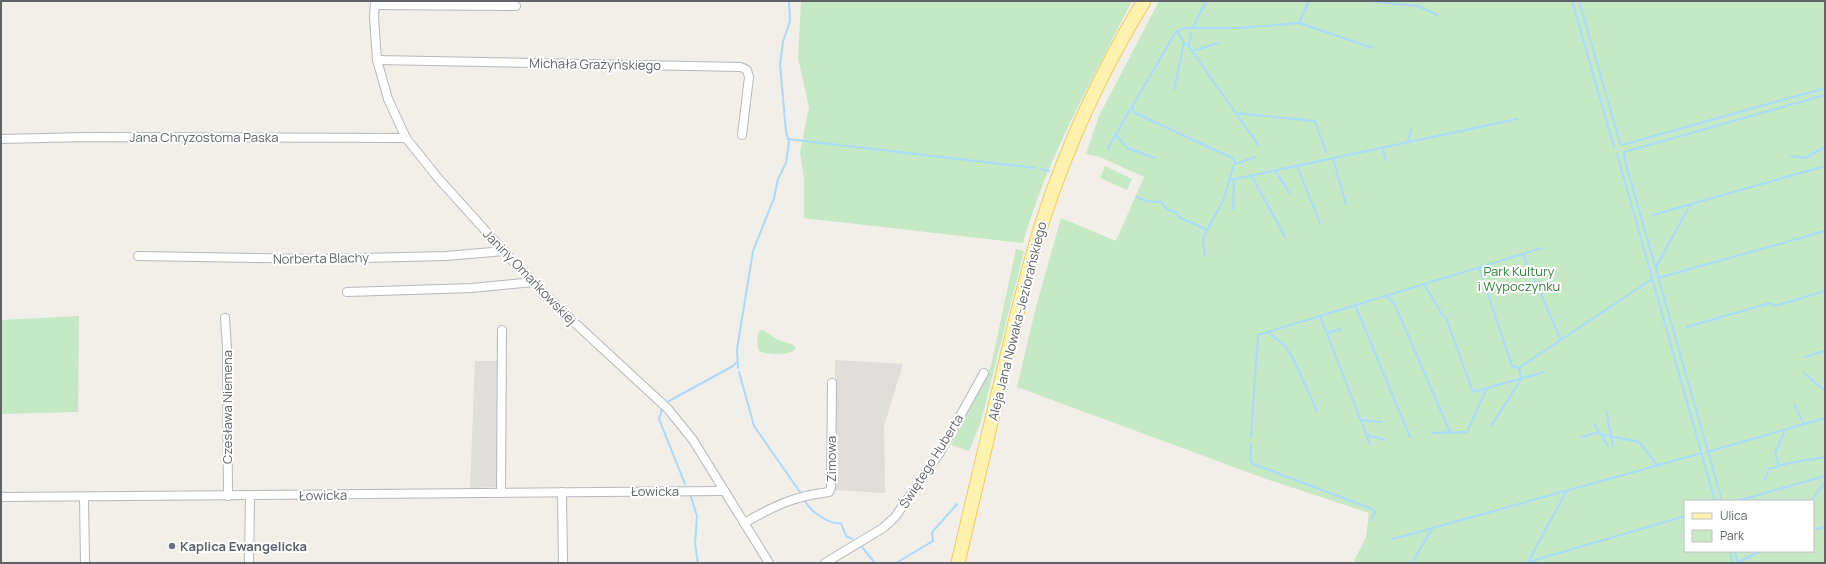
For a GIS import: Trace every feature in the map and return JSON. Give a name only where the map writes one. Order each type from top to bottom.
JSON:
[{"type":"main road","name":"Aleja Jana Nowaka-Jeziorańskiego","points":[[958,563],[1018,310],[1043,219],[1062,167],[1090,102],[1114,54],[1144,1]]},
{"type":"street","points":[[375,3],[516,6]]},
{"type":"street","name":"Janiny Omańkowskiej","points":[[375,3],[374,18],[378,60],[388,99],[406,138],[438,178],[533,282],[561,310],[668,409],[693,440],[769,563]]},
{"type":"street","name":"Michała Grażyńskiego","points":[[378,60],[741,67],[747,70],[749,77],[742,135]]},
{"type":"street","name":"Jana Chryzostoma Paska","points":[[1,139],[87,137],[406,138]]},
{"type":"street","name":"Norberta Blachy","points":[[138,256],[320,259],[446,256],[504,251]]},
{"type":"street","points":[[347,292],[472,288],[533,282]]},
{"type":"street","name":"Czesława Niemena","points":[[225,318],[227,348],[228,496]]},
{"type":"street","points":[[501,492],[502,330]]},
{"type":"street","name":"Świętego Huberta","points":[[825,563],[883,528],[895,517],[939,454],[984,373]]},
{"type":"street","name":"Zimowa","points":[[744,523],[785,502],[801,496],[828,492],[831,488],[832,383]]},
{"type":"street","name":"Łowicka","points":[[1,497],[724,491]]},
{"type":"street","points":[[562,492],[563,563]]},
{"type":"street","points":[[250,496],[250,562]]},
{"type":"street","points":[[84,497],[85,563]]},
{"type":"shaded area","points":[[835,360],[903,364],[884,426],[885,493],[834,490]]},
{"type":"shaded area","points":[[475,361],[501,361],[499,487],[470,488]]},
{"type":"green space","points":[[801,1],[1132,1],[1057,150],[1033,211],[1023,243],[804,218],[804,180],[800,152],[809,107],[798,58]]},
{"type":"green space","name":"Park Kultury i Wypoczynku","points":[[1159,1],[1825,1],[1825,563],[1353,563],[1366,537],[1369,513],[1269,480],[1017,387],[1036,307],[1061,218],[1116,241],[1144,177],[1100,157],[1086,154],[1099,116]]},
{"type":"green space","points":[[1105,166],[1132,179],[1127,190],[1100,178]]},
{"type":"green space","points":[[1016,249],[1024,251],[981,421],[969,451],[951,445],[991,366]]},
{"type":"green space","points":[[79,316],[78,412],[1,414],[1,320]]},
{"type":"green space","points":[[763,330],[778,340],[794,345],[796,349],[783,354],[759,351],[757,344],[758,336],[759,331]]},
{"type":"waterway","points":[[738,368],[737,349],[753,251],[774,198],[778,179],[786,163],[789,142],[786,132],[780,64],[783,42],[790,21],[789,1]]},
{"type":"waterway","points":[[1193,28],[1206,1]]},
{"type":"waterway","points":[[1205,257],[1203,240],[1223,201],[1235,161],[1232,158],[1135,113],[1132,107],[1175,33],[1184,28],[1239,28],[1299,23],[1309,1]]},
{"type":"waterway","points":[[1369,1],[1418,6],[1437,15]]},
{"type":"waterway","points":[[1572,1],[1614,147]]},
{"type":"waterway","points":[[1579,1],[1620,143],[1622,145],[1825,88]]},
{"type":"waterway","points":[[1299,23],[1373,48]]},
{"type":"waterway","points":[[1177,31],[1184,43],[1189,47],[1259,146]]},
{"type":"waterway","points":[[1189,47],[1191,33]]},
{"type":"waterway","points":[[1174,90],[1184,43]]},
{"type":"waterway","points":[[1192,51],[1218,43]]},
{"type":"waterway","points":[[1624,152],[1825,95]]},
{"type":"waterway","points":[[1108,148],[1131,108]]},
{"type":"waterway","points":[[1236,113],[1315,121],[1326,152]]},
{"type":"waterway","points":[[1230,180],[1517,119]]},
{"type":"waterway","points":[[1408,142],[1411,129]]},
{"type":"waterway","points":[[1116,135],[1127,148],[1155,158]]},
{"type":"waterway","points":[[788,139],[1035,168]]},
{"type":"waterway","points":[[1382,147],[1386,160]]},
{"type":"waterway","points":[[1791,156],[1805,158],[1825,147]]},
{"type":"waterway","points":[[1624,152],[1624,157],[1722,500]]},
{"type":"waterway","points":[[1617,154],[1715,500]]},
{"type":"waterway","points":[[1235,164],[1255,157]]},
{"type":"waterway","points":[[1333,158],[1346,204]]},
{"type":"waterway","points":[[1297,166],[1320,223]]},
{"type":"waterway","points":[[1653,215],[1825,166]]},
{"type":"waterway","points":[[1041,169],[1049,171]]},
{"type":"waterway","points":[[1275,170],[1290,194]]},
{"type":"waterway","points":[[1251,175],[1285,237]]},
{"type":"waterway","points":[[1233,209],[1234,179]]},
{"type":"waterway","points":[[1137,197],[1146,201],[1161,202],[1167,209],[1176,213],[1179,217],[1207,230]]},
{"type":"waterway","points":[[1656,267],[1690,205]]},
{"type":"waterway","points":[[1658,278],[1825,231]]},
{"type":"waterway","points":[[1251,437],[1258,335],[1542,248]]},
{"type":"waterway","points":[[1523,254],[1561,340]]},
{"type":"waterway","points":[[1479,268],[1512,366],[1519,368],[1521,379],[1492,425]]},
{"type":"waterway","points":[[1519,368],[1652,279]]},
{"type":"waterway","points":[[1424,284],[1443,316],[1446,318],[1473,392],[1544,372]]},
{"type":"waterway","points":[[1539,291],[1560,286]]},
{"type":"waterway","points":[[1687,327],[1770,303],[1775,306],[1825,291]]},
{"type":"waterway","points":[[1387,296],[1395,305],[1450,432]]},
{"type":"waterway","points":[[1355,305],[1410,437]]},
{"type":"waterway","points":[[1320,316],[1370,444]]},
{"type":"waterway","points":[[1327,333],[1341,329]]},
{"type":"waterway","points":[[1268,332],[1284,345],[1293,358],[1317,411]]},
{"type":"waterway","points":[[1805,357],[1825,351]]},
{"type":"waterway","points":[[669,401],[733,366],[737,362]]},
{"type":"waterway","points":[[739,372],[754,426],[800,492]]},
{"type":"waterway","points":[[1804,373],[1825,391]]},
{"type":"waterway","points":[[1432,433],[1467,432],[1486,390]]},
{"type":"waterway","points":[[1794,404],[1804,424]]},
{"type":"waterway","points":[[662,409],[659,419],[685,484]]},
{"type":"waterway","points":[[1606,410],[1613,446]]},
{"type":"waterway","points":[[1707,452],[1825,418]]},
{"type":"waterway","points":[[1361,420],[1381,422]]},
{"type":"waterway","points":[[1595,425],[1608,446]]},
{"type":"waterway","points":[[1779,466],[1775,453],[1785,430]]},
{"type":"waterway","points":[[1582,437],[1599,432]]},
{"type":"waterway","points":[[1600,434],[1639,442],[1658,466]]},
{"type":"waterway","points":[[1367,435],[1385,440]]},
{"type":"waterway","points":[[1251,444],[1250,461],[1253,464],[1372,509],[1375,512],[1371,520]]},
{"type":"waterway","points":[[1393,539],[1702,453]]},
{"type":"waterway","points":[[1765,479],[1769,469],[1789,463],[1825,457]]},
{"type":"waterway","points":[[1741,500],[1825,476]]},
{"type":"waterway","points":[[1812,500],[1825,482]]},
{"type":"waterway","points":[[1528,562],[1566,492]]},
{"type":"waterway","points":[[691,497],[697,516],[695,544],[698,563]]},
{"type":"waterway","points":[[805,501],[815,513],[826,520],[841,523],[846,536],[852,539]]},
{"type":"waterway","points":[[896,563],[933,541],[932,533],[957,504]]},
{"type":"waterway","points":[[1525,563],[1684,516]]},
{"type":"waterway","points":[[1814,530],[1825,527]]},
{"type":"waterway","points":[[1412,563],[1432,529]]},
{"type":"waterway","points":[[862,547],[875,563]]},
{"type":"waterway","points":[[1730,552],[1733,563]]},
{"type":"waterway","points":[[1735,552],[1738,563]]},
{"type":"waterway","points":[[1738,562],[1759,552]]},
{"type":"place","name":"Kaplica Ewangelicka","points":[[172,546]]}]
